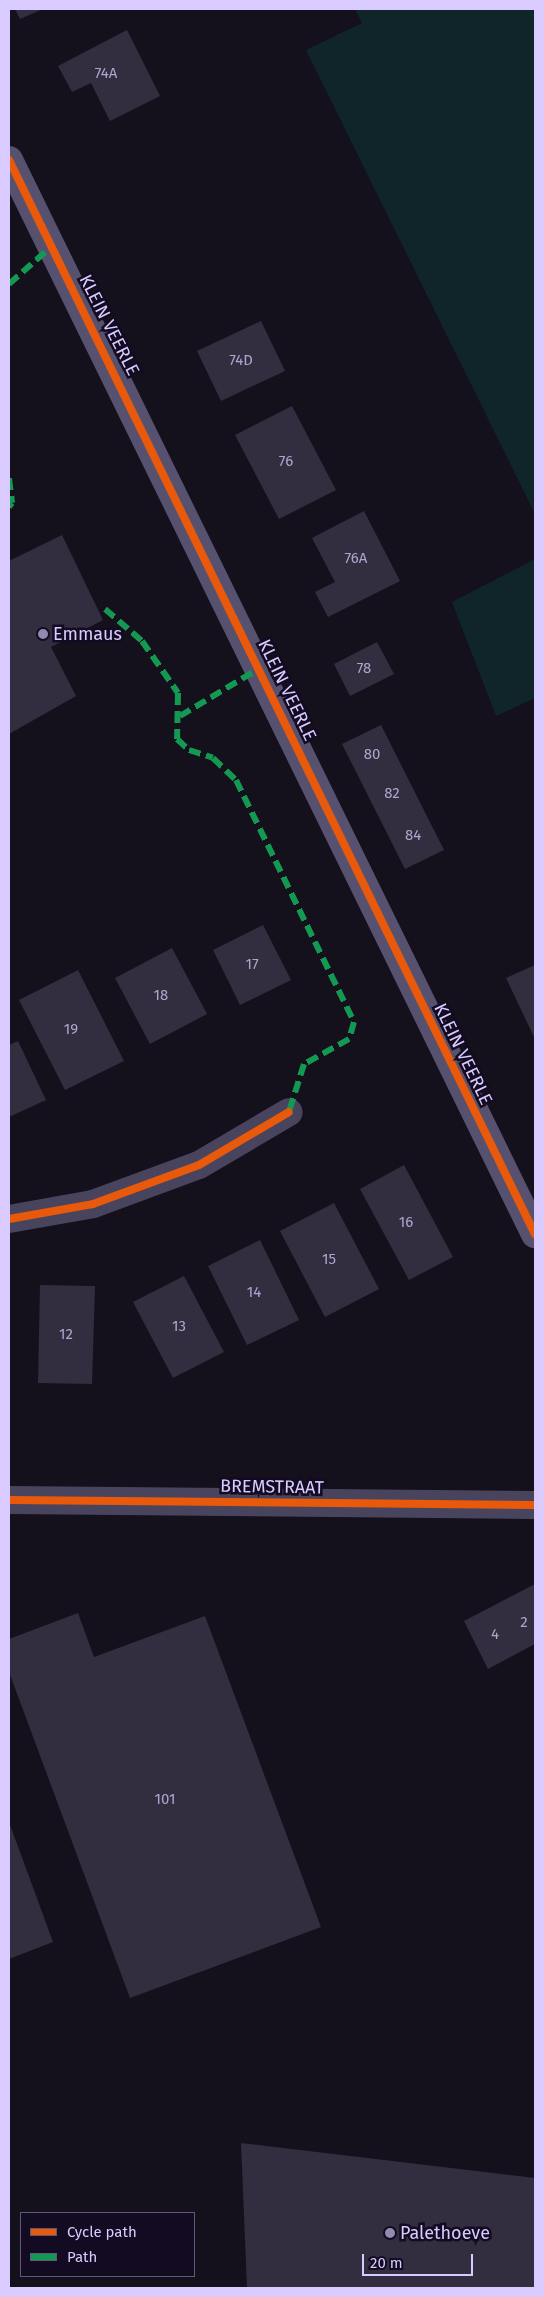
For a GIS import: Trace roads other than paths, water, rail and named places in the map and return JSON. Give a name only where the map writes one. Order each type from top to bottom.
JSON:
[{"type":"main road","name":"KLEIN VEERLE","points":[[9,160],[535,1234]]},
{"type":"street","points":[[9,1219],[92,1204],[200,1165],[289,1112]]},
{"type":"street","name":"BREMSTRAAT","points":[[9,1500],[535,1504]]},
{"type":"place","name":"Emmaus","points":[[43,634]]},
{"type":"place","name":"Palethoeve","points":[[390,2233]]}]
